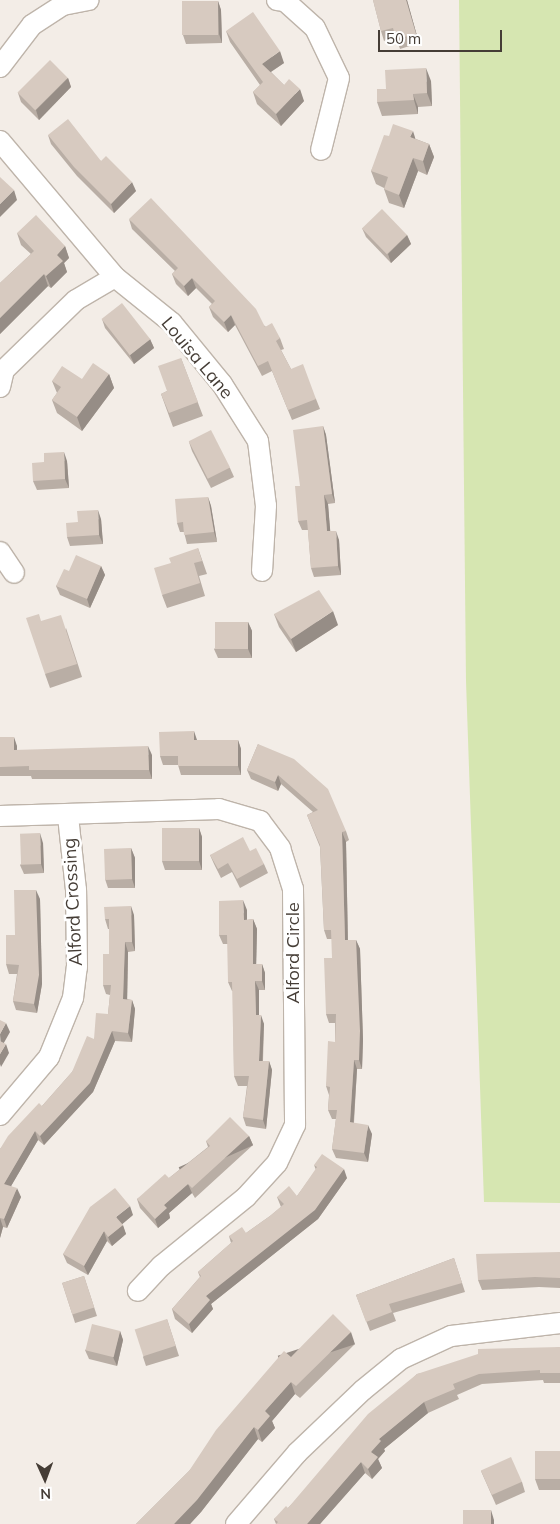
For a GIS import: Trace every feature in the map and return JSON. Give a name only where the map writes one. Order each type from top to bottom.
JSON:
[{"type":"street","points":[[0,67],[32,25],[63,5],[89,0]]},
{"type":"street","points":[[277,0],[285,2],[316,28],[339,78],[321,150]]},
{"type":"street","name":"Louisa Lane","points":[[0,141],[115,277],[172,323],[222,384],[258,441],[266,506],[262,571]]},
{"type":"street","points":[[0,387],[4,370],[76,300],[115,277]]},
{"type":"street","points":[[0,552],[14,574]]},
{"type":"street","name":"Alford Circle","points":[[0,816],[68,816],[219,809],[260,821],[280,848],[293,890],[294,1125],[276,1163],[246,1197],[161,1266],[138,1291]]},
{"type":"street","name":"Alford Crossing","points":[[0,1115],[49,1057],[73,998],[77,967],[76,890],[68,816]]},
{"type":"street","points":[[236,1524],[297,1453],[363,1390],[401,1359],[451,1336],[560,1323]]},
{"type":"green space","points":[[459,0],[560,0],[560,1203],[484,1202],[466,681]]},
{"type":"building","points":[[373,0],[406,0],[416,34],[396,39],[393,28],[381,31]]},
{"type":"building","points":[[182,1],[218,1],[218,35],[182,35]]},
{"type":"building","points":[[253,12],[280,51],[262,64],[284,85],[289,79],[300,89],[276,114],[253,92],[263,82],[226,31]]},
{"type":"building","points":[[50,60],[68,78],[35,110],[17,93]]},
{"type":"building","points":[[426,68],[427,93],[413,94],[414,100],[377,102],[377,89],[386,89],[385,70]]},
{"type":"building","points":[[68,119],[101,161],[106,156],[132,182],[111,204],[74,167],[48,135]]},
{"type":"building","points":[[393,124],[413,131],[410,137],[429,144],[423,161],[413,158],[399,195],[384,189],[388,177],[371,171],[384,135],[389,136]]},
{"type":"building","points":[[0,177],[14,190],[0,204]]},
{"type":"building","points":[[151,198],[256,309],[265,327],[272,323],[280,338],[276,341],[291,369],[303,364],[316,399],[288,410],[268,361],[258,366],[231,315],[224,322],[209,307],[215,301],[192,278],[184,286],[172,274],[178,268],[129,219]]},
{"type":"building","points":[[382,209],[407,235],[387,254],[362,228]]},
{"type":"building","points":[[36,215],[65,246],[57,255],[63,261],[46,276],[44,274],[0,318],[0,283],[34,251],[17,233]]},
{"type":"building","points":[[122,303],[150,339],[130,355],[102,319]]},
{"type":"building","points":[[181,358],[198,402],[169,413],[161,394],[167,391],[158,366]]},
{"type":"building","points":[[93,363],[109,374],[77,417],[52,400],[61,387],[52,381],[62,366],[82,379]]},
{"type":"building","points":[[323,426],[332,494],[324,495],[327,531],[336,531],[338,566],[311,568],[307,520],[298,521],[295,486],[300,486],[293,430]]},
{"type":"building","points":[[211,430],[230,467],[208,479],[189,441]]},
{"type":"building","points":[[64,452],[65,479],[33,481],[32,463],[44,462],[44,453]]},
{"type":"building","points":[[208,497],[214,532],[184,535],[183,522],[177,523],[175,499]]},
{"type":"building","points":[[98,510],[99,535],[67,537],[66,523],[78,522],[77,511]]},
{"type":"building","points":[[198,548],[202,561],[194,563],[200,583],[162,595],[154,568],[171,563],[169,558]]},
{"type":"building","points":[[76,555],[101,566],[87,599],[56,586],[64,569],[69,571]]},
{"type":"building","points":[[319,590],[333,611],[291,639],[274,614]]},
{"type":"building","points":[[39,614],[41,621],[61,615],[77,664],[45,674],[26,618]]},
{"type":"building","points":[[215,622],[248,622],[248,649],[215,649]]},
{"type":"building","points":[[194,731],[194,740],[238,740],[238,766],[178,766],[178,756],[160,756],[159,732]]},
{"type":"building","points":[[0,737],[14,737],[14,750],[148,746],[149,770],[29,770],[29,766],[0,767]]},
{"type":"building","points":[[258,744],[294,759],[328,789],[346,831],[342,832],[345,940],[356,940],[360,1031],[359,1060],[354,1060],[350,1122],[368,1125],[364,1153],[332,1149],[337,1110],[328,1110],[330,1087],[326,1086],[328,1041],[335,1042],[336,1014],[326,1014],[324,958],[332,958],[331,930],[324,930],[320,845],[307,815],[318,810],[278,775],[275,782],[247,770]]},
{"type":"building","points":[[162,828],[199,828],[199,861],[162,861]]},
{"type":"building","points":[[40,833],[41,864],[21,865],[20,834]]},
{"type":"building","points":[[243,837],[250,851],[256,848],[264,864],[237,879],[228,863],[218,869],[210,855]]},
{"type":"building","points":[[131,848],[132,879],[105,880],[104,849]]},
{"type":"building","points":[[14,890],[36,890],[39,975],[34,1004],[13,1001],[19,965],[6,964],[6,935],[15,935]]},
{"type":"building","points":[[243,900],[244,920],[253,919],[253,964],[262,964],[262,981],[255,981],[256,1015],[261,1015],[259,1061],[269,1061],[263,1120],[243,1117],[249,1076],[234,1076],[232,982],[228,982],[227,935],[219,935],[219,901]]},
{"type":"building","points":[[131,906],[132,942],[125,942],[123,999],[132,1000],[128,1033],[112,1031],[90,1083],[40,1136],[35,1131],[4,1184],[17,1188],[4,1219],[0,1218],[0,1149],[8,1136],[39,1103],[42,1106],[72,1072],[87,1036],[94,1039],[96,1013],[108,1014],[111,985],[103,985],[103,954],[109,954],[109,919],[105,919],[104,907]]},
{"type":"building","points":[[0,1020],[6,1023],[0,1034]]},
{"type":"building","points":[[0,1041],[6,1044],[0,1054]]},
{"type":"building","points":[[230,1117],[249,1136],[192,1188],[188,1184],[164,1205],[167,1208],[155,1219],[137,1199],[165,1174],[169,1178],[210,1146],[206,1141]]},
{"type":"building","points":[[322,1154],[344,1169],[315,1210],[206,1296],[210,1300],[189,1324],[172,1309],[201,1276],[198,1272],[233,1241],[229,1236],[242,1227],[246,1233],[284,1204],[277,1197],[289,1186],[297,1196],[317,1167],[314,1165]]},
{"type":"building","points":[[115,1188],[130,1206],[116,1217],[123,1225],[108,1237],[104,1231],[84,1266],[63,1254],[90,1207]]},
{"type":"building","points":[[560,1252],[560,1278],[535,1277],[478,1280],[476,1254]]},
{"type":"building","points":[[454,1258],[462,1283],[389,1304],[392,1312],[366,1322],[356,1295]]},
{"type":"building","points":[[84,1276],[94,1307],[72,1314],[62,1283]]},
{"type":"building","points":[[333,1314],[351,1332],[296,1386],[291,1382],[265,1411],[270,1416],[258,1430],[254,1427],[197,1500],[174,1524],[136,1524],[189,1471],[216,1430],[284,1351],[291,1357]]},
{"type":"building","points":[[167,1319],[176,1346],[143,1356],[135,1330]]},
{"type":"building","points":[[92,1324],[120,1331],[114,1357],[85,1350]]},
{"type":"building","points":[[560,1347],[560,1373],[540,1373],[540,1370],[479,1374],[453,1384],[455,1389],[424,1402],[379,1439],[381,1441],[371,1452],[378,1457],[368,1469],[361,1462],[307,1524],[276,1524],[278,1522],[274,1519],[286,1506],[288,1508],[368,1414],[417,1374],[478,1354],[478,1349]]},
{"type":"building","points":[[535,1451],[560,1451],[560,1479],[535,1479]]},
{"type":"building","points":[[511,1457],[522,1482],[492,1495],[481,1470]]},
{"type":"building","points":[[463,1510],[491,1510],[491,1524],[463,1524]]}]
